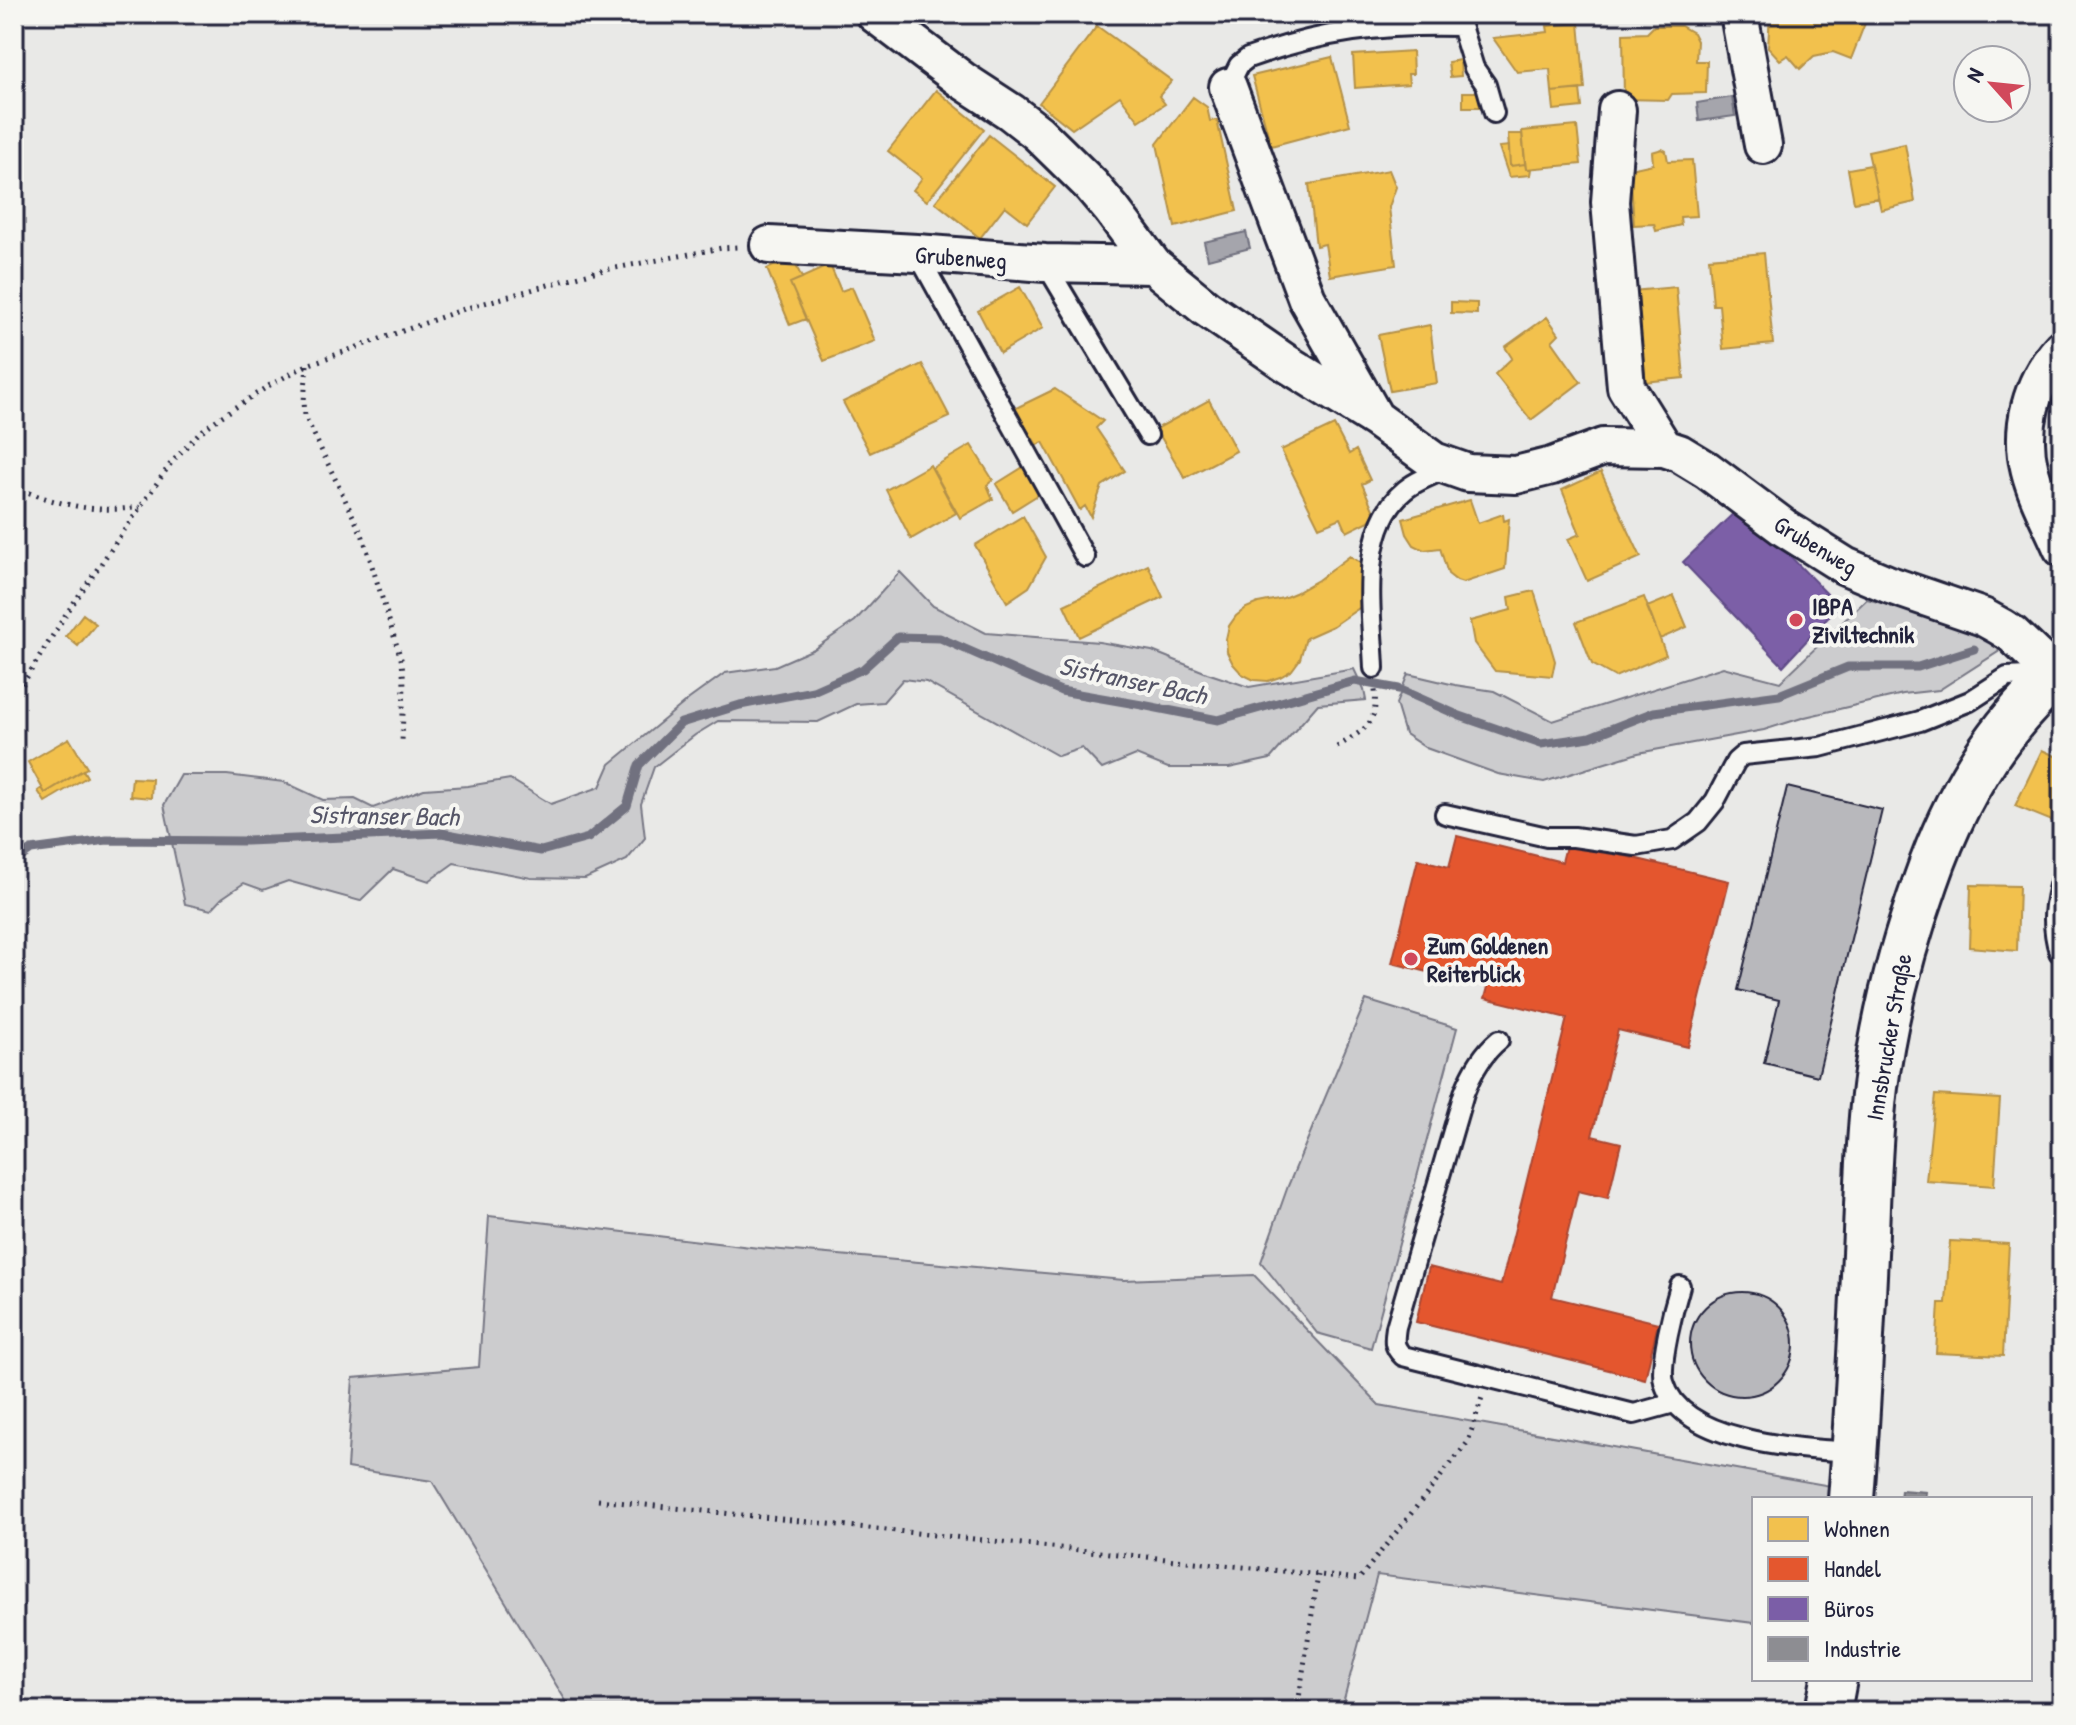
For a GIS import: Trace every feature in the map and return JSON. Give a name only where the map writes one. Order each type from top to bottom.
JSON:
[{"type":"main road","name":"Innsbrucker Straße","points":[[1851,1497],[1875,1088],[1899,962],[1937,849],[1970,780],[2001,734],[2059,672]]},
{"type":"main road","points":[[1828,1711],[1834,1681]]},
{"type":"street","name":"Grubenweg","points":[[875,14],[1038,133],[1091,185],[1153,265],[1206,308],[1376,419],[1434,461],[1468,473],[1516,475],[1552,466],[1603,447],[1664,448],[1679,453],[1786,529],[1845,566],[1983,617],[2012,634],[2059,672]]},
{"type":"street","points":[[1739,14],[1763,145]]},
{"type":"street","name":"Grubenweg","points":[[1228,87],[1307,299],[1376,419]]},
{"type":"street","points":[[1617,110],[1610,202],[1626,387],[1664,448]]},
{"type":"street","name":"Grubenweg","points":[[769,245],[1045,263],[1153,265]]},
{"type":"street","points":[[2062,348],[2037,385],[2024,444],[2033,482],[2062,548]]},
{"type":"lane","points":[[1228,87],[1239,65],[1248,58],[1320,36],[1391,26],[1461,26],[1474,68],[1486,85],[1494,113]]},
{"type":"lane","points":[[917,253],[1085,557]]},
{"type":"lane","points":[[1045,263],[1148,435]]},
{"type":"lane","points":[[1374,668],[1370,577],[1379,528],[1392,503],[1405,490],[1450,467]]},
{"type":"lane","points":[[1445,814],[1547,837],[1574,837],[1636,846],[1672,840],[1698,822],[1715,801],[1736,761],[1743,755],[1834,744],[1920,721],[1970,701],[2007,677],[2059,672]]},
{"type":"lane","points":[[2059,952],[2053,923],[2054,904],[2062,876]]},
{"type":"lane","points":[[1499,1040],[1477,1065],[1464,1093],[1396,1327],[1396,1349],[1403,1356],[1634,1414],[1674,1403]]},
{"type":"lane","points":[[1680,1286],[1670,1325],[1663,1381],[1674,1403],[1698,1421],[1742,1439],[1797,1449],[1855,1452]]},
{"type":"path","points":[[14,698],[66,614],[171,463],[199,433],[270,385],[307,365],[467,308],[594,272],[722,248],[769,245]]},
{"type":"path","points":[[307,365],[305,416],[363,537],[402,662],[402,742]]},
{"type":"path","points":[[14,487],[88,509],[141,506]]},
{"type":"path","points":[[1337,747],[1365,729],[1375,713],[1375,692]]},
{"type":"path","points":[[598,1500],[1359,1579],[1468,1442],[1488,1377]]},
{"type":"path","points":[[1297,1711],[1318,1575]]},
{"type":"path","points":[[66,1702],[72,1711]]},
{"type":"shaded area","points":[[1732,97],[1735,116],[1699,121],[1697,103]]},
{"type":"shaded area","points":[[1246,232],[1250,248],[1208,259],[1204,242]]},
{"type":"shaded area","points":[[900,572],[933,606],[986,633],[1099,642],[1152,651],[1249,687],[1354,669],[1366,700],[1318,704],[1270,759],[1229,768],[1168,768],[1136,755],[1102,769],[1082,748],[1058,756],[926,682],[903,679],[883,702],[856,704],[818,722],[718,721],[695,735],[654,767],[641,804],[645,838],[627,860],[585,879],[531,878],[454,863],[429,881],[393,869],[360,901],[288,881],[263,890],[244,883],[211,910],[185,904],[164,805],[181,775],[227,775],[284,782],[323,800],[355,799],[373,808],[424,789],[510,779],[551,804],[600,787],[610,764],[725,673],[775,666],[814,649],[855,621]]},
{"type":"shaded area","points":[[1867,599],[1958,624],[2002,641],[1998,652],[1939,690],[1903,694],[1764,730],[1638,753],[1544,782],[1498,774],[1426,748],[1405,734],[1396,704],[1408,674],[1494,691],[1553,721],[1723,667],[1780,682]]},
{"type":"shaded area","points":[[1366,1000],[1457,1028],[1371,1348],[1317,1333],[1261,1262],[1288,1186]]},
{"type":"shaded area","points":[[489,1216],[759,1248],[1124,1280],[1254,1275],[1379,1405],[1842,1488],[1841,1497],[1752,1497],[1752,1623],[1377,1575],[1341,1710],[1344,1711],[572,1711],[432,1481],[347,1468],[353,1378],[479,1367]]},
{"type":"building: Wohnen","points":[[1770,14],[1863,14],[1867,18],[1851,59],[1833,52],[1814,56],[1800,69],[1788,55],[1780,60],[1768,47]]},
{"type":"building: Wohnen","points":[[1579,23],[1585,89],[1552,92],[1550,69],[1517,72],[1493,38],[1548,32],[1547,26]]},
{"type":"building: Wohnen","points":[[1097,26],[1172,81],[1159,96],[1165,104],[1139,121],[1120,96],[1072,129],[1039,103]]},
{"type":"building: Wohnen","points":[[1654,26],[1681,26],[1693,33],[1697,41],[1696,61],[1707,61],[1706,93],[1672,94],[1668,100],[1624,99],[1623,34],[1647,33]]},
{"type":"building: Wohnen","points":[[1412,51],[1413,74],[1408,74],[1409,84],[1355,88],[1353,55]]},
{"type":"building: Wohnen","points":[[1332,57],[1350,125],[1271,146],[1252,76]]},
{"type":"building: Wohnen","points":[[1460,60],[1461,76],[1450,77],[1448,62]]},
{"type":"building: Wohnen","points":[[1580,89],[1582,107],[1554,110],[1552,92]]},
{"type":"building: Wohnen","points":[[936,90],[984,129],[927,201],[913,190],[922,178],[888,151]]},
{"type":"building: Wohnen","points":[[1463,92],[1480,92],[1480,107],[1463,107]]},
{"type":"building: Wohnen","points":[[1193,97],[1207,107],[1210,121],[1217,120],[1237,211],[1175,227],[1157,144]]},
{"type":"building: Wohnen","points":[[1577,126],[1581,164],[1526,169],[1522,131]]},
{"type":"building: Wohnen","points":[[1508,134],[1522,134],[1525,164],[1510,166]]},
{"type":"building: Wohnen","points":[[989,135],[1055,187],[1027,223],[1005,206],[980,238],[935,202]]},
{"type":"building: Wohnen","points":[[1905,144],[1915,202],[1881,210],[1868,152]]},
{"type":"building: Wohnen","points":[[1509,146],[1510,166],[1525,164],[1526,169],[1531,169],[1530,175],[1509,177],[1499,147]]},
{"type":"building: Wohnen","points":[[1666,151],[1668,161],[1692,160],[1697,216],[1680,217],[1681,225],[1656,231],[1654,224],[1634,225],[1630,169],[1653,164],[1652,152]]},
{"type":"building: Wohnen","points":[[1871,165],[1878,198],[1854,202],[1848,169]]},
{"type":"building: Wohnen","points":[[1389,170],[1396,187],[1389,207],[1396,265],[1330,276],[1325,244],[1316,246],[1309,184]]},
{"type":"building: Wohnen","points":[[1764,253],[1773,344],[1723,349],[1719,305],[1713,305],[1709,258]]},
{"type":"building: Wohnen","points":[[792,257],[802,278],[790,283],[806,319],[790,325],[767,269]]},
{"type":"building: Wohnen","points":[[830,265],[841,291],[852,287],[875,341],[824,361],[790,283]]},
{"type":"building: Wohnen","points":[[1020,287],[1043,328],[1000,353],[978,311]]},
{"type":"building: Wohnen","points":[[1676,287],[1684,378],[1634,383],[1621,292]]},
{"type":"building: Wohnen","points":[[1451,302],[1477,303],[1477,314],[1451,313]]},
{"type":"building: Wohnen","points":[[1547,317],[1559,334],[1552,341],[1581,382],[1531,420],[1495,374],[1512,358],[1505,347]]},
{"type":"building: Wohnen","points":[[1430,325],[1437,383],[1390,391],[1378,335]]},
{"type":"building: Wohnen","points":[[922,364],[950,417],[870,453],[843,402]]},
{"type":"building: Wohnen","points":[[1055,389],[1103,421],[1096,428],[1125,471],[1102,486],[1091,517],[1085,506],[1080,510],[1043,442],[1037,445],[1014,409]]},
{"type":"building: Wohnen","points":[[1209,400],[1236,451],[1185,478],[1156,429]]},
{"type":"building: Wohnen","points":[[1334,425],[1349,454],[1356,450],[1370,480],[1362,484],[1375,514],[1369,521],[1347,532],[1341,518],[1319,527],[1281,450]]},
{"type":"building: Wohnen","points":[[971,445],[993,480],[987,485],[993,499],[960,518],[932,468]]},
{"type":"building: Wohnen","points":[[930,465],[956,513],[911,539],[886,490]]},
{"type":"building: Wohnen","points":[[1025,466],[1041,493],[1012,511],[996,484]]},
{"type":"building: Wohnen","points":[[1601,472],[1641,557],[1587,581],[1568,539],[1580,534],[1562,490]]},
{"type":"building: Wohnen","points":[[1470,500],[1478,523],[1503,514],[1504,521],[1509,519],[1505,569],[1463,583],[1448,574],[1440,548],[1424,550],[1414,545],[1403,519]]},
{"type":"building: Wohnen","points":[[1023,516],[1046,557],[1029,587],[1007,602],[975,545]]},
{"type":"building: Wohnen","points":[[1350,556],[1361,563],[1362,606],[1333,626],[1306,638],[1300,659],[1292,670],[1280,677],[1268,681],[1254,680],[1242,674],[1227,652],[1229,626],[1236,616],[1258,603],[1295,593]]},
{"type":"building: Wohnen","points":[[1148,565],[1163,597],[1079,637],[1064,605]]},
{"type":"building: Wohnen","points":[[1534,591],[1555,661],[1552,676],[1495,671],[1474,643],[1470,621],[1511,610],[1509,597]]},
{"type":"building: Wohnen","points":[[1674,596],[1687,627],[1660,639],[1647,607]]},
{"type":"building: Wohnen","points":[[1644,597],[1666,655],[1615,677],[1592,664],[1576,622]]},
{"type":"building: Wohnen","points":[[83,614],[96,624],[78,646],[66,636]]},
{"type":"building: Wohnen","points":[[69,738],[87,768],[45,793],[28,762]]},
{"type":"building: Wohnen","points":[[2042,750],[2062,759],[2062,825],[2015,806]]},
{"type":"building: Wohnen","points":[[83,770],[87,777],[45,802],[38,791],[42,788],[45,793]]},
{"type":"building: Wohnen","points":[[132,778],[152,779],[151,798],[130,796]]},
{"type":"building: Wohnen","points":[[1971,885],[2019,886],[2017,951],[1969,947]]},
{"type":"building: Wohnen","points":[[1935,1095],[2000,1099],[1994,1186],[1926,1181]]},
{"type":"building: Wohnen","points":[[1950,1241],[2009,1244],[2003,1356],[1936,1353],[1939,1303],[1946,1303]]},
{"type":"building: Handel","points":[[1457,836],[1562,862],[1567,842],[1729,881],[1688,1047],[1618,1030],[1592,1136],[1621,1143],[1608,1198],[1578,1191],[1552,1297],[1658,1323],[1645,1379],[1416,1322],[1429,1267],[1501,1285],[1567,1018],[1485,998],[1488,987],[1392,963],[1418,859],[1449,867]]},
{"type":"building: Büros","points":[[1741,506],[1839,606],[1783,666],[1683,562]]},
{"type":"building: Industrie","points":[[1901,1490],[1926,1492],[1925,1497],[1900,1497]]},
{"type":"building: Sonstige","points":[[1787,787],[1882,810],[1818,1076],[1764,1063],[1779,1000],[1738,990]]},
{"type":"building: Sonstige","points":[[1742,1292],[1762,1296],[1779,1307],[1790,1324],[1794,1344],[1790,1364],[1779,1381],[1762,1392],[1742,1396],[1722,1392],[1705,1381],[1694,1364],[1690,1344],[1694,1324],[1705,1307],[1722,1296]]},
{"type":"waterway","name":"Sistranser Bach","points":[[14,862],[31,850],[107,840],[246,841],[442,833],[541,851],[588,838],[627,806],[639,765],[681,723],[740,705],[813,691],[863,669],[898,637],[940,638],[1061,691],[1218,720],[1355,681],[1399,689],[1460,716],[1541,744],[1590,737],[1654,712],[1779,695],[1848,667],[1918,667],[1974,649]]},
{"type":"place","name":"IBPA Ziviltechnik","points":[[1796,620]]},
{"type":"place","name":"Zum Goldenen Reiterblick","points":[[1411,959]]}]
